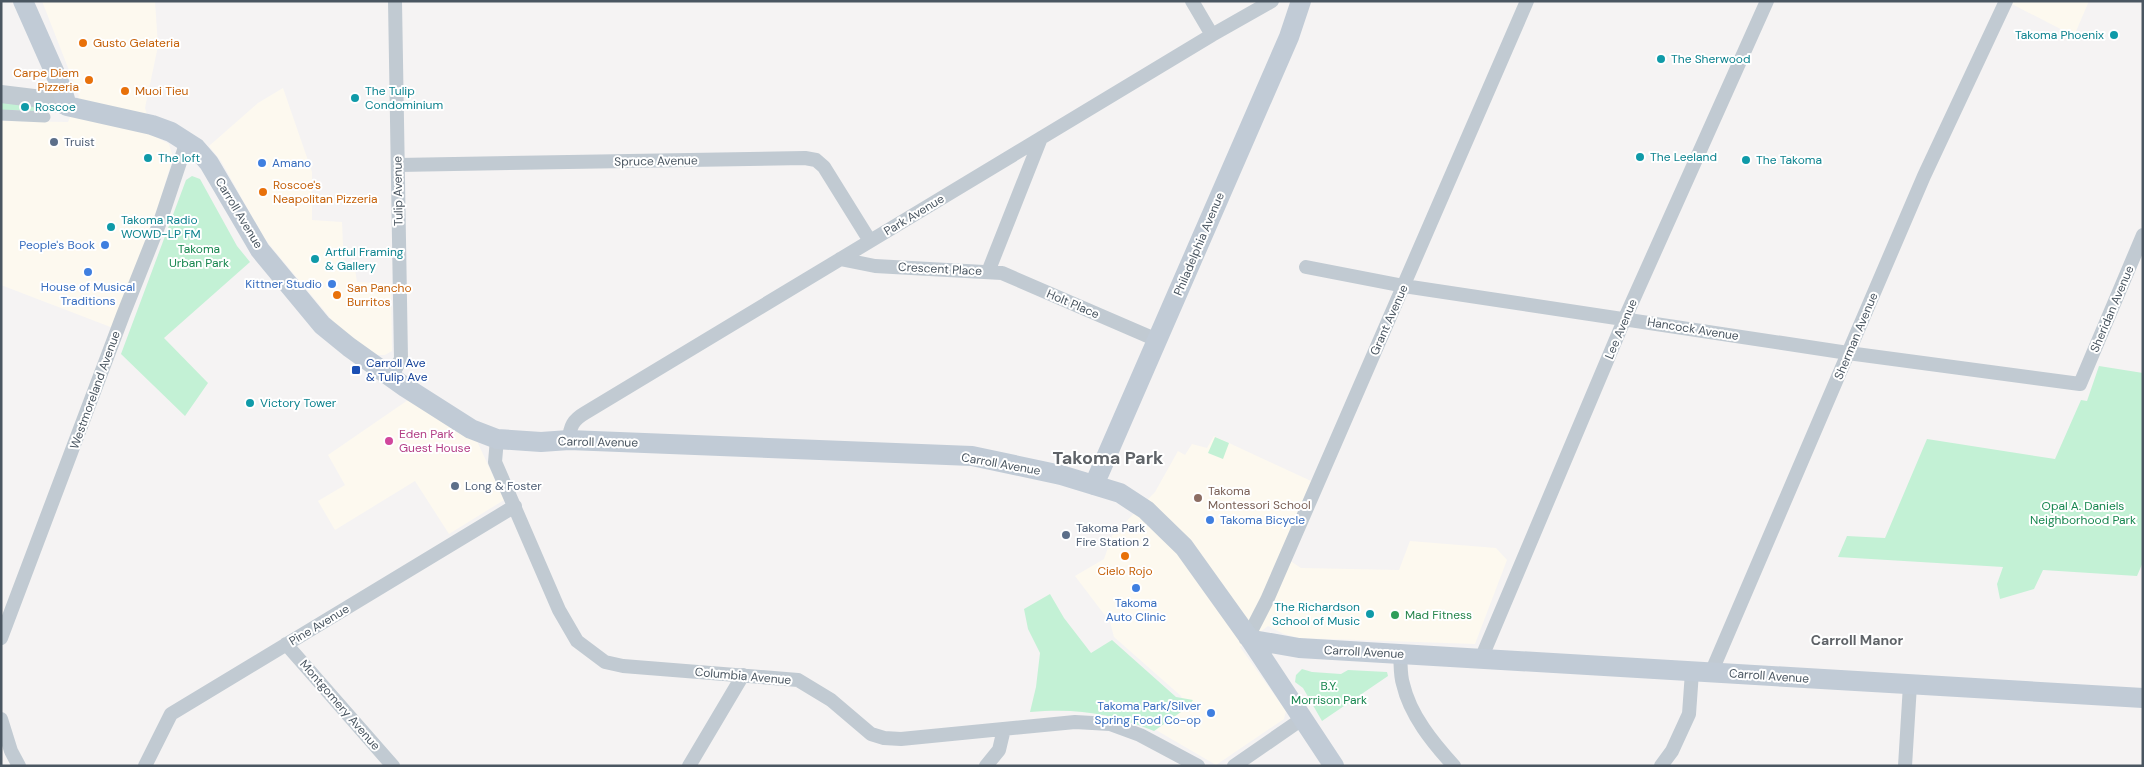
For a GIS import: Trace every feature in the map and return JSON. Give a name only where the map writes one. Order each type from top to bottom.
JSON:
[{"type":"main road","points":[[22,1],[62,89],[67,106]]},
{"type":"main road","name":"Philadelphia Avenue","points":[[1094,485],[1289,37],[1301,1]]},
{"type":"main road","name":"Carroll Avenue","points":[[67,106],[152,126],[187,142],[209,163],[260,250],[322,325],[342,343],[391,377],[471,429],[497,439],[541,442],[569,440],[972,456],[1061,475],[1120,493],[1146,510],[1184,547],[1248,637],[1254,640],[1299,648],[1910,686],[2143,698]]},
{"type":"main road","points":[[1248,637],[1334,766]]},
{"type":"street","name":"Tulip Avenue","points":[[391,377],[401,359],[395,1]]},
{"type":"street","points":[[1192,1],[1212,35]]},
{"type":"street","name":"Park Avenue","points":[[569,440],[570,428],[576,418],[1212,35],[1272,1]]},
{"type":"street","name":"Grant Avenue","points":[[1248,637],[1267,600],[1527,1]]},
{"type":"street","name":"Lee Avenue","points":[[1481,659],[1625,318],[1767,1]]},
{"type":"street","name":"Sherman Avenue","points":[[1661,766],[1672,751],[1689,714],[1701,672],[1848,353],[1924,176],[2006,1]]},
{"type":"street","points":[[1,94],[36,97],[67,106]]},
{"type":"street","points":[[1,115],[45,117]]},
{"type":"street","name":"Crescent Place","points":[[840,259],[875,266],[988,272],[1041,138]]},
{"type":"street","name":"Westmoreland Avenue","points":[[1,638],[122,315],[160,222],[187,142]]},
{"type":"street","name":"Spruce Avenue","points":[[398,165],[810,159],[816,160],[824,167],[870,241]]},
{"type":"street","name":"Sheridan Avenue","points":[[2080,384],[2143,236]]},
{"type":"street","name":"Hancock Avenue","points":[[1306,267],[1404,286],[1848,353],[2080,384]]},
{"type":"street","name":"Holt Place","points":[[988,272],[1002,273],[1157,340]]},
{"type":"street","name":"Columbia Avenue","points":[[497,439],[495,462],[559,610],[576,641],[605,662],[623,666],[798,680],[830,700],[870,734],[884,738],[901,739],[1075,722],[1110,724],[1140,734],[1198,766]]},
{"type":"street","name":"Pine Avenue","points":[[145,766],[171,714],[515,506]]},
{"type":"street","name":"Montgomery Avenue","points":[[286,644],[392,766]]},
{"type":"street","points":[[1400,654],[1403,684],[1412,709],[1436,746],[1454,766]]},
{"type":"street","points":[[689,766],[744,675]]},
{"type":"street","points":[[1905,766],[1910,686]]},
{"type":"street","points":[[1,719],[11,751],[19,766]]},
{"type":"street","points":[[1234,766],[1302,719]]},
{"type":"street","points":[[986,766],[999,750],[1004,729]]},
{"type":"shaded area","points":[[42,1],[155,1],[158,46],[145,108],[154,136],[169,144],[173,157],[154,221],[113,328],[1,285],[1,121],[68,122],[79,96]]},
{"type":"shaded area","points":[[2011,1],[2089,1],[2074,36],[2010,3]]},
{"type":"shaded area","points":[[283,88],[312,172],[312,220],[342,222],[344,268],[355,269],[357,282],[391,284],[392,351],[385,355],[375,355],[337,326],[264,238],[221,161],[209,146],[258,103]]},
{"type":"shaded area","points":[[408,400],[477,441],[504,500],[449,534],[415,481],[335,530],[318,501],[345,485],[328,455]]},
{"type":"shaded area","points":[[1214,436],[1311,481],[1280,554],[1301,568],[1399,570],[1410,541],[1496,548],[1507,560],[1475,644],[1299,638],[1284,634],[1268,626],[1240,647],[1286,711],[1284,719],[1216,765],[1156,730],[1185,707],[1181,696],[1114,637],[1110,622],[1075,576],[1104,559],[1112,536],[1155,492],[1178,451],[1185,455],[1192,444],[1207,448]]},
{"type":"green space","points":[[1,101],[38,104],[40,108],[36,111],[1,110]]},
{"type":"green space","name":"Takoma Urban Park","points":[[192,176],[200,179],[237,246],[250,262],[164,338],[208,383],[185,416],[121,354],[186,180]]},
{"type":"green space","name":"Opal A. Daniels Neighborhood Park","points":[[2099,366],[2143,373],[2143,562],[2137,576],[2043,570],[2034,589],[2000,599],[1997,584],[2003,567],[1838,557],[1847,536],[1885,538],[1927,439],[2055,459],[2081,400],[2087,401]]},
{"type":"green space","points":[[1215,437],[1229,443],[1223,459],[1208,453]]},
{"type":"green space","points":[[1050,594],[1064,618],[1091,653],[1112,640],[1176,697],[1193,700],[1188,707],[1154,731],[1123,720],[1093,713],[1063,711],[1030,712],[1036,687],[1040,653],[1028,629],[1024,609]]},
{"type":"green space","name":"B.Y. Morrison Park","points":[[1302,669],[1312,672],[1341,674],[1348,670],[1387,672],[1388,676],[1322,721],[1303,688],[1295,682],[1296,675]]},
{"type":"place","name":"Takoma Phoenix","points":[[2114,35]]},
{"type":"place","name":"Gusto Gelateria","points":[[83,43]]},
{"type":"place","name":"The Sherwood","points":[[1661,59]]},
{"type":"place","name":"Carpe Diem Pizzeria","points":[[89,80]]},
{"type":"place","name":"Muoi Tieu","points":[[125,91]]},
{"type":"place","name":"The Tulip Condominium","points":[[355,98]]},
{"type":"place","name":"Roscoe","points":[[25,107]]},
{"type":"place","name":"Truist","points":[[54,142]]},
{"type":"place","name":"The Leeland","points":[[1640,157]]},
{"type":"place","name":"The loft","points":[[148,158]]},
{"type":"place","name":"The Takoma","points":[[1746,160]]},
{"type":"place","name":"Amano","points":[[262,163]]},
{"type":"place","name":"Roscoe's Neapolitan Pizzeria","points":[[263,192]]},
{"type":"place","name":"Takoma Radio WOWD-LP FM","points":[[111,227]]},
{"type":"place","name":"People's Book","points":[[105,245]]},
{"type":"place","name":"Artful Framing & Gallery","points":[[315,259]]},
{"type":"place","name":"House of Musical Traditions","points":[[88,272]]},
{"type":"place","name":"Kittner Studio","points":[[332,284]]},
{"type":"place","name":"San Pancho Burritos","points":[[337,295]]},
{"type":"place","name":"Carroll Ave & Tulip Ave","points":[[356,370]]},
{"type":"place","name":"Victory Tower","points":[[250,403]]},
{"type":"place","name":"Eden Park Guest House","points":[[389,441]]},
{"type":"place","name":"Long & Foster","points":[[455,486]]},
{"type":"place","name":"Takoma Montessori School","points":[[1198,498]]},
{"type":"place","name":"Takoma Bicycle","points":[[1210,520]]},
{"type":"place","name":"Takoma Park Fire Station 2","points":[[1066,535]]},
{"type":"place","name":"Cielo Rojo","points":[[1125,556]]},
{"type":"place","name":"Takoma Auto Clinic","points":[[1136,588]]},
{"type":"place","name":"The Richardson School of Music","points":[[1370,614]]},
{"type":"place","name":"Mad Fitness","points":[[1395,615]]},
{"type":"place","name":"Takoma Park/Silver Spring Food Co-op","points":[[1211,713]]},
{"type":"district","name":"Takoma Park","points":[[1108,458]]},
{"type":"district","name":"Carroll Manor","points":[[1857,640]]}]
